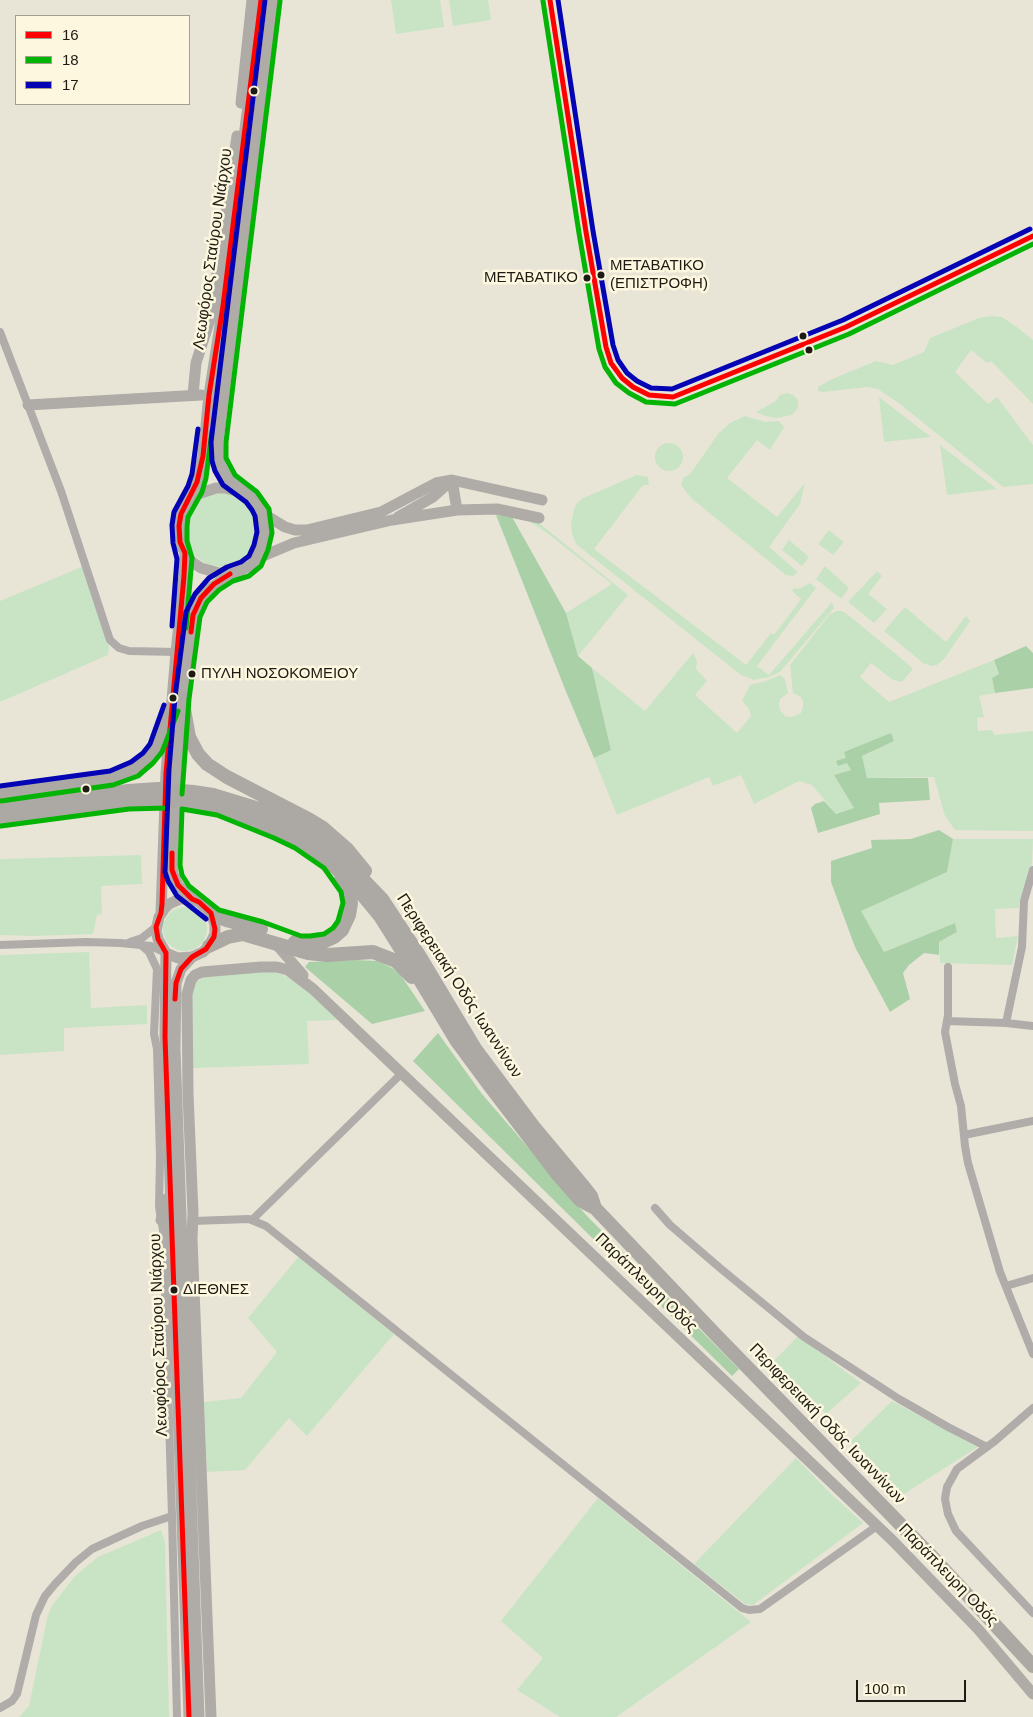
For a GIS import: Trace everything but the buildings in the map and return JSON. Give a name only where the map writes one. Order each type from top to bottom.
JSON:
[{"type":"highway","points":[[182,698],[187,730],[193,746],[203,760],[217,772],[310,820],[328,832],[354,856],[382,899]]},
{"type":"highway","points":[[0,794],[106,779],[135,770],[156,748],[171,709]]},
{"type":"highway","name":"Περιφερειακή Οδός Ιωαννίνων","points":[[0,808],[105,794],[192,797],[213,795],[248,805],[297,827],[334,852],[382,899],[415,948],[472,1043],[533,1126],[591,1196],[595,1208]]},
{"type":"highway","name":"Περιφερειακή Οδός Ιωαννίνων","points":[[0,819],[128,802],[150,795]]},
{"type":"highway","name":"Περιφερειακή Οδός Ιωαννίνων","points":[[192,797],[266,825],[298,842],[329,863],[350,881],[370,902],[456,1040],[531,1141],[580,1200],[595,1208],[936,1561],[1033,1666]]},
{"type":"highway","points":[[211,913],[226,920],[261,929],[298,943],[310,944],[327,941],[338,934],[345,925],[350,915],[351,903],[348,889],[329,863]]},
{"type":"highway","points":[[209,946],[239,934],[249,935],[314,954],[368,952],[383,955],[402,966],[431,998]]},
{"type":"main road","points":[[193,395],[196,364],[212,316],[236,144],[252,0]]},
{"type":"main road","name":"Λεωφόρος Σταύρου Νιάρχου","points":[[161,912],[164,810],[171,709],[184,576],[185,553],[180,542],[179,526],[181,514],[197,482],[201,464],[208,395],[225,297],[261,0]]},
{"type":"main road","name":"Λεωφόρος Σταύρου Νιάρχου","points":[[262,513],[254,500],[229,480],[219,460],[218,442],[273,0]]},
{"type":"main road","points":[[28,405],[208,395]]},
{"type":"main road","points":[[262,513],[285,527],[307,530],[386,510],[436,483],[452,480],[542,500]]},
{"type":"main road","points":[[452,480],[457,510]]},
{"type":"main road","points":[[392,520],[433,497],[452,480]]},
{"type":"main road","points":[[189,501],[198,494],[216,488],[225,488],[247,494]]},
{"type":"main road","points":[[192,899],[180,899],[171,903],[161,912],[156,927],[158,939],[166,953],[178,958],[192,957],[203,952],[209,946],[215,934],[215,924],[211,913],[199,902],[192,899],[178,885],[172,866],[176,770],[182,698],[193,615],[201,598],[214,584],[230,574],[245,569],[256,559],[294,543],[392,520],[457,510],[497,509],[540,518]]},
{"type":"main road","points":[[256,559],[265,532],[262,513]]},
{"type":"main road","points":[[185,553],[200,568],[210,572],[230,574]]},
{"type":"main road","points":[[276,944],[303,975],[308,985]]},
{"type":"main road","name":"Λεωφόρος Σταύρου Νιάρχου","points":[[166,953],[165,1019],[170,1188],[189,1717]]},
{"type":"main road","name":"Λεωφόρος Σταύρου Νιάρχου","points":[[192,957],[181,969],[176,982],[175,1056],[199,1717]]},
{"type":"main road","name":"Παράπλευρη Οδός","points":[[193,1221],[187,994],[191,980],[199,973],[218,969],[277,967],[292,972],[402,1073],[926,1573],[978,1629],[1033,1694]]},
{"type":"main road","points":[[157,1049],[160,1030],[165,1019]]},
{"type":"main road","points":[[161,1220],[170,1188]]},
{"type":"main road","points":[[180,1210],[193,1221],[210,1717]]},
{"type":"main road","points":[[189,1456],[194,1438],[194,1399],[199,1387]]},
{"type":"street","points":[[0,332],[67,509],[110,640],[119,648],[129,651],[176,652]]},
{"type":"street","points":[[1006,1023],[1022,946],[1024,907],[1033,870]]},
{"type":"street","points":[[120,943],[136,940],[156,927]]},
{"type":"street","points":[[1023,933],[1033,934]]},
{"type":"street","points":[[0,945],[86,942],[120,943],[155,947],[166,953]]},
{"type":"street","points":[[141,945],[149,952],[157,969],[154,1034],[157,1049],[160,1149],[159,1207],[172,1516],[177,1717]]},
{"type":"street","points":[[948,967],[945,1038],[962,1106],[964,1135],[972,1177],[1006,1286],[1033,1354]]},
{"type":"street","points":[[947,1021],[1033,1026]]},
{"type":"street","points":[[253,1220],[402,1073]]},
{"type":"street","points":[[964,1135],[1033,1121]]},
{"type":"street","points":[[655,1208],[670,1225],[720,1268],[810,1341],[900,1399],[948,1427],[988,1447]]},
{"type":"street","points":[[193,1221],[253,1220],[263,1224],[742,1608],[749,1610],[760,1609],[877,1526]]},
{"type":"street","points":[[1006,1286],[1033,1278]]},
{"type":"street","points":[[1033,1408],[988,1447],[960,1466],[953,1476],[946,1493],[946,1507],[952,1524],[963,1539],[1033,1613]]},
{"type":"street","points":[[0,1708],[12,1701],[17,1694],[36,1615],[45,1596],[55,1584],[76,1562],[92,1549],[142,1526],[172,1516]]},
{"type":"green space","points":[[391,0],[440,0],[444,27],[396,34]]},
{"type":"green space","points":[[449,0],[488,0],[491,20],[453,26]]},
{"type":"green space","points":[[1002,317],[1033,340],[1033,404],[991,361],[987,363],[971,350],[955,372],[988,404],[997,397],[1033,445],[1033,484],[1003,487],[900,404],[878,389],[867,387],[818,391],[818,387],[830,380],[876,361],[893,365],[924,352],[930,338],[979,318]]},
{"type":"green space","points":[[787,393],[793,395],[798,400],[798,408],[792,415],[776,418],[756,412],[776,401],[780,395]]},
{"type":"green space","points":[[879,397],[931,437],[884,442]]},
{"type":"green space","points":[[745,416],[765,422],[779,421],[784,427],[770,450],[757,440],[727,478],[777,517],[805,483],[800,504],[769,547],[798,572],[793,576],[786,575],[691,498],[681,485],[684,477],[693,470],[718,434],[730,423]]},
{"type":"green space","points":[[669,443],[679,447],[683,457],[679,467],[669,471],[659,467],[655,457],[659,447]]},
{"type":"green space","points":[[940,445],[997,489],[947,495]]},
{"type":"green space","points":[[637,475],[648,477],[649,485],[643,485],[594,549],[746,665],[771,633],[774,635],[801,599],[792,591],[794,588],[799,589],[810,583],[816,588],[757,666],[769,675],[832,602],[834,608],[780,672],[769,677],[754,680],[741,675],[576,544],[571,524],[577,503],[583,498]]},
{"type":"green space","points":[[215,493],[229,493],[243,499],[253,509],[259,523],[257,544],[243,561],[229,567],[215,567],[201,561],[191,551],[185,537],[185,523],[191,509],[201,499]]},
{"type":"green space","points":[[496,515],[512,517],[566,613],[578,656],[592,668],[611,750],[594,758],[567,694]]},
{"type":"green space","points":[[526,519],[539,523],[628,595],[578,656],[566,613],[612,584]]},
{"type":"green space","points":[[829,530],[844,542],[833,555],[818,544]]},
{"type":"green space","points":[[789,540],[809,557],[802,566],[782,550]]},
{"type":"green space","points":[[84,566],[109,647],[108,655],[0,702],[0,601]]},
{"type":"green space","points":[[825,566],[849,588],[841,599],[816,579]]},
{"type":"green space","points":[[877,571],[882,576],[868,594],[887,609],[874,623],[848,602]]},
{"type":"green space","points":[[905,607],[946,642],[966,616],[970,621],[944,659],[937,665],[931,666],[923,663],[884,631]]},
{"type":"green space","points":[[837,611],[847,614],[913,669],[902,682],[893,680],[871,663],[860,677],[889,702],[994,660],[999,675],[992,678],[995,693],[979,696],[984,717],[977,718],[978,731],[992,730],[994,735],[1033,731],[1033,831],[955,830],[945,816],[934,777],[867,778],[862,756],[894,741],[844,753],[851,770],[834,775],[854,808],[836,814],[812,785],[799,781],[754,804],[741,775],[713,786],[709,777],[617,815],[594,758],[611,749],[592,668],[645,711],[693,653],[697,661],[696,669],[707,681],[695,695],[737,733],[751,716],[749,709],[742,701],[750,685],[780,675],[785,679],[788,693],[780,699],[780,710],[785,716],[790,717],[801,713],[803,702],[801,697],[793,693],[790,665],[830,614]]},
{"type":"green space","points":[[1026,646],[1033,653],[1033,688],[995,693],[992,678],[999,674],[994,660]]},
{"type":"green space","points":[[891,733],[894,741],[862,756],[867,778],[928,778],[930,800],[879,803],[880,814],[818,833],[811,808],[815,804],[824,801],[836,814],[854,808],[834,775],[851,770],[847,763],[838,766],[836,761],[846,758],[844,752]]},
{"type":"green space","points":[[939,830],[953,839],[947,872],[861,911],[884,952],[955,923],[957,932],[939,942],[939,955],[924,953],[909,965],[903,973],[910,999],[890,1012],[855,947],[831,882],[831,861],[872,848],[871,840],[911,839]]},
{"type":"green space","points":[[953,839],[1033,839],[1032,863],[1018,908],[995,909],[996,938],[1018,936],[1012,965],[940,963],[939,942],[957,932],[955,923],[884,952],[860,911],[947,872]]},
{"type":"green space","points":[[141,855],[142,884],[101,886],[102,914],[97,915],[93,934],[0,935],[0,859]]},
{"type":"green space","points":[[185,907],[197,911],[203,917],[207,929],[203,941],[197,947],[185,951],[173,947],[167,941],[163,929],[167,917],[173,911]]},
{"type":"green space","points":[[89,952],[91,1008],[147,1005],[147,1024],[64,1028],[64,1051],[0,1055],[0,955]]},
{"type":"green space","points":[[378,961],[392,968],[400,974],[425,1011],[372,1024],[305,967],[309,962]]},
{"type":"green space","points":[[265,971],[277,972],[301,984],[338,1020],[307,1021],[309,1064],[193,1068],[192,990],[195,983],[203,977]]},
{"type":"green space","points":[[438,1033],[482,1094],[587,1216],[739,1369],[732,1376],[413,1061]]},
{"type":"green space","points":[[299,1256],[394,1334],[307,1436],[289,1418],[245,1470],[207,1472],[204,1402],[241,1398],[277,1352],[248,1318]]},
{"type":"green space","points":[[798,1336],[861,1383],[826,1414],[774,1361]]},
{"type":"green space","points":[[892,1401],[978,1447],[899,1497],[850,1442]]},
{"type":"green space","points":[[796,1458],[863,1523],[753,1605],[745,1604],[694,1564]]},
{"type":"green space","points":[[598,1498],[751,1622],[616,1717],[560,1717],[517,1690],[543,1658],[501,1621]]},
{"type":"green space","points":[[161,1530],[165,1542],[169,1717],[19,1717],[29,1706],[51,1607],[75,1576],[98,1557]]},
{"type":"transit line","name":"16","points":[[189,1717],[165,1037],[166,953],[158,939],[156,927],[162,904],[166,773],[184,576],[185,553],[180,542],[179,526],[181,514],[197,482],[203,456],[209,395],[223,306],[261,0]]},
{"type":"transit line","name":"17","points":[[206,919],[177,896],[165,872],[169,769],[175,697],[186,612],[195,594],[209,578],[249,556],[257,532],[255,516],[252,510],[246,502],[223,485],[215,471],[212,461],[211,442],[265,0]]},
{"type":"transit line","name":"16","points":[[550,0],[606,347],[611,363],[622,378],[633,387],[649,395],[673,397],[846,327],[1033,236]]},
{"type":"transit line","name":"17","points":[[558,0],[593,231],[613,345],[618,360],[627,373],[651,388],[672,389],[843,320],[1030,229]]},
{"type":"transit line","name":"18","points":[[182,794],[189,699],[200,617],[207,602],[219,590],[233,581],[249,576],[261,566],[268,550],[272,533],[269,509],[257,492],[235,475],[226,458],[226,442],[280,1]]},
{"type":"transit line","name":"18","points":[[543,1],[599,349],[605,367],[616,383],[646,402],[675,404],[849,334],[1033,244]]},
{"type":"transit line","name":"17","points":[[172,626],[177,559],[173,543],[172,525],[174,512],[188,486],[192,474],[198,429]]},
{"type":"transit line","name":"18","points":[[186,628],[192,558],[187,541],[188,517],[202,492],[206,478],[212,431]]},
{"type":"transit line","name":"16","points":[[191,632],[193,615],[201,598],[214,584],[230,574]]},
{"type":"transit line","name":"17","points":[[0,786],[110,771],[131,762],[143,753],[150,744],[164,705]]},
{"type":"transit line","name":"18","points":[[1,801],[113,785],[138,776],[162,752],[178,711]]},
{"type":"transit line","name":"18","points":[[1,826],[129,809],[167,808]]},
{"type":"transit line","name":"18","points":[[182,809],[217,815],[274,838],[295,848],[324,868],[341,892],[343,903],[338,921],[333,928],[324,934],[301,936],[263,922],[219,910],[189,886],[182,875],[180,865],[182,809]]},
{"type":"transit line","name":"16","points":[[172,853],[172,870],[178,885],[192,899],[199,902],[211,913],[215,929],[214,937],[206,949],[192,957],[181,969],[176,983],[175,999]]},
{"type":"place","name":"ΜΕΤΑΒΑΤΙΚΟ (ΕΠΙΣΤΡΟΦΗ)","points":[[601,275]]},
{"type":"place","name":"ΜΕΤΑΒΑΤΙΚΟ","points":[[587,278]]},
{"type":"place","name":"ΠΥΛΗ ΝΟΣΟΚΟΜΕΙΟΥ","points":[[192,674]]},
{"type":"place","name":"ΔΙΕΘΝΕΣ","points":[[174,1290]]}]
